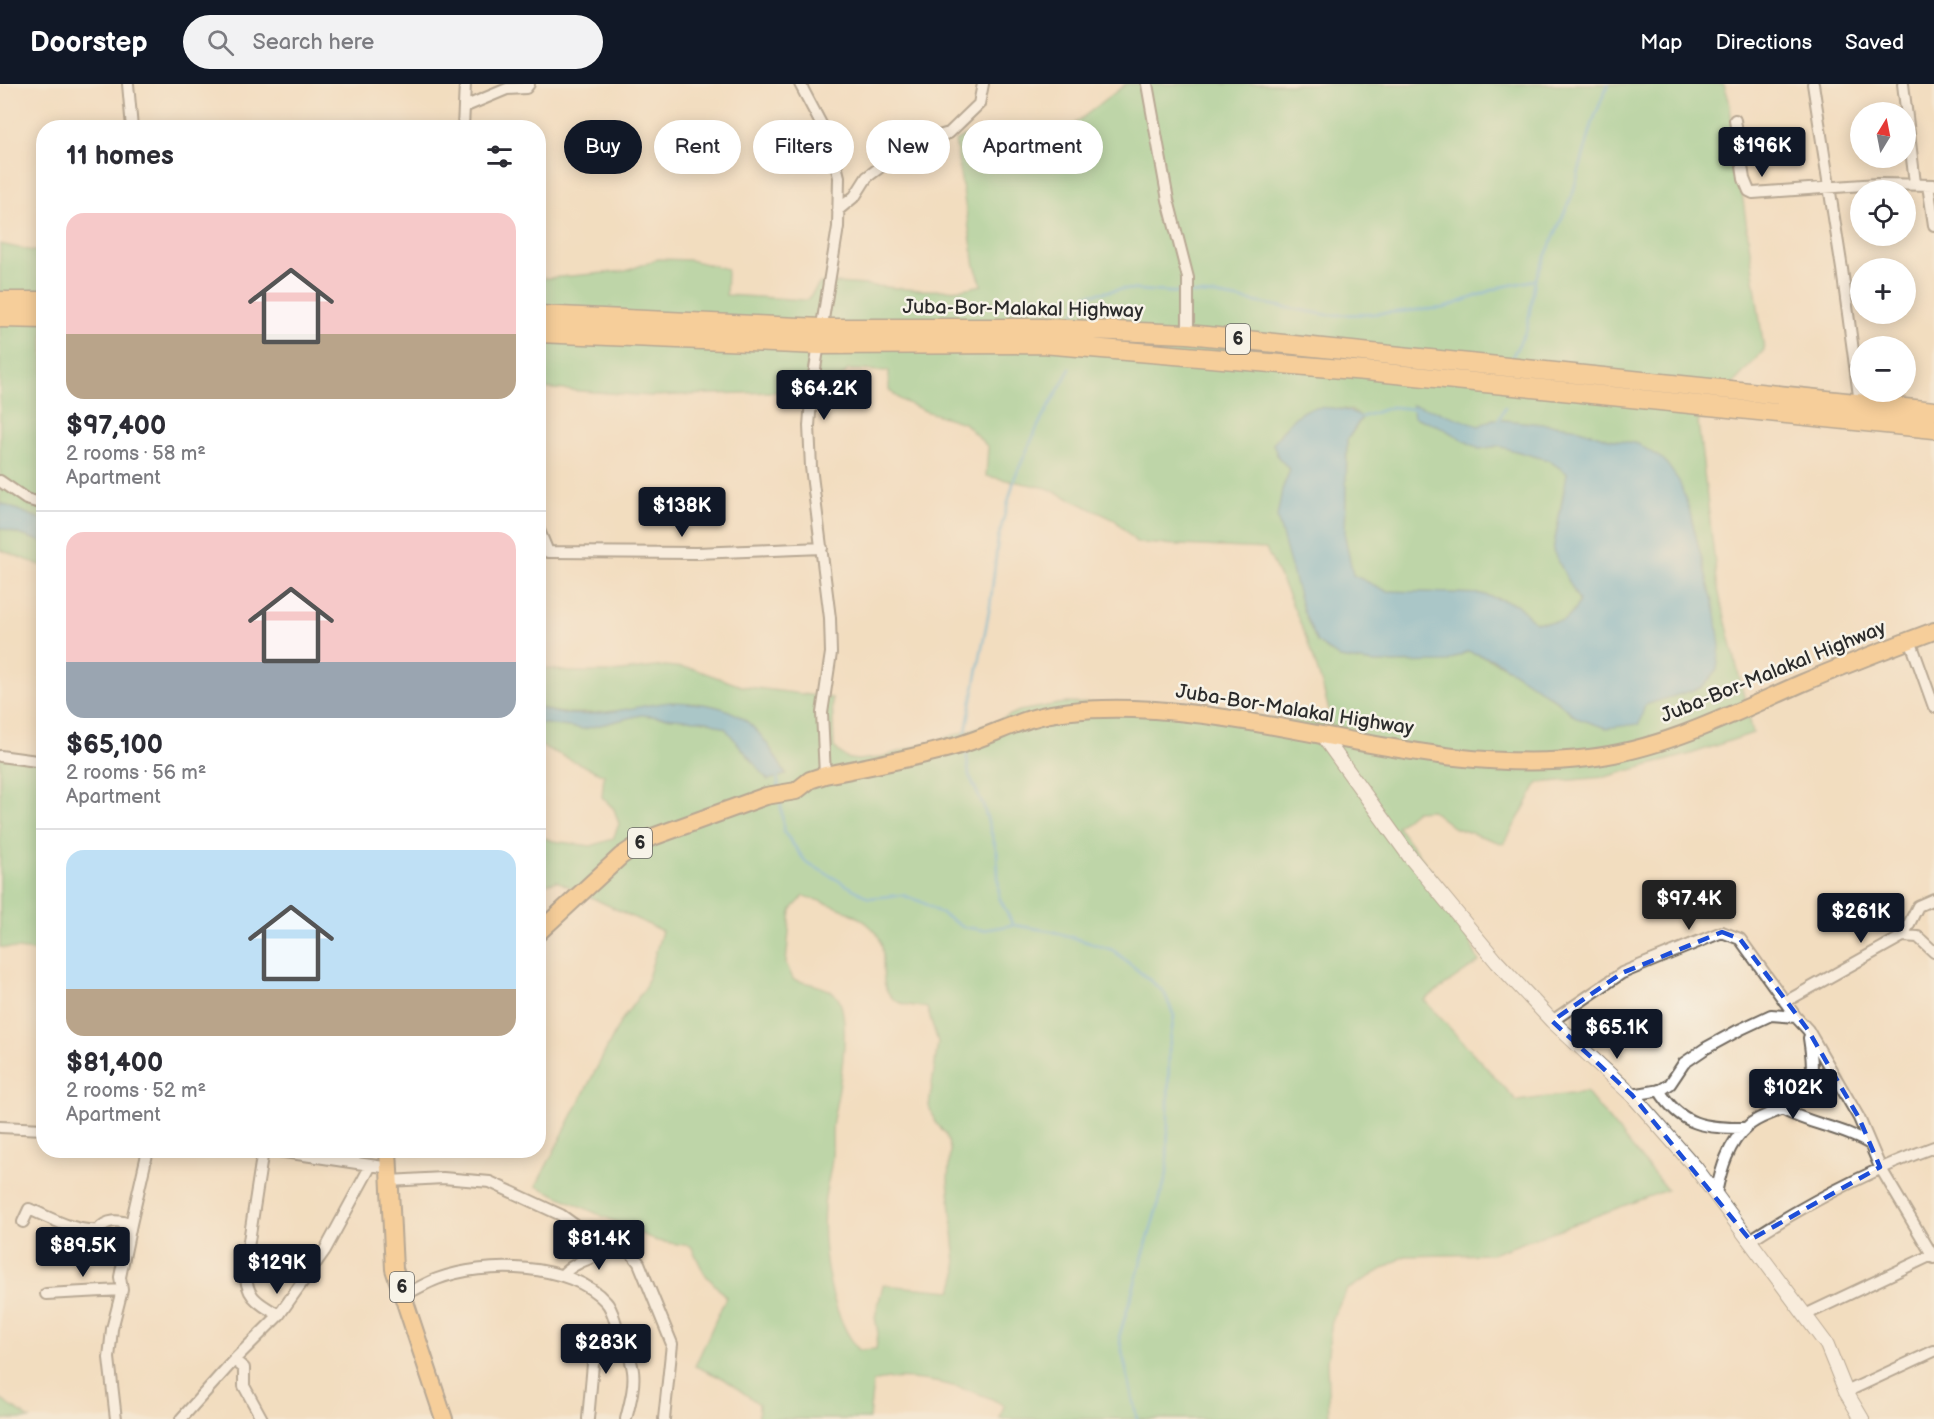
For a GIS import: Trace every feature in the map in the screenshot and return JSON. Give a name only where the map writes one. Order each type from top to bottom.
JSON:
[{"type":"highway","points":[[0,301],[36,301]]},
{"type":"highway","name":"Juba-Bor-Malakal Highway","points":[[546,316],[821,336],[1042,328],[1188,334],[1934,411]]},
{"type":"highway","points":[[0,318],[36,319]]},
{"type":"highway","name":"Juba-Bor-Malakal Highway","points":[[546,333],[821,336],[1042,344],[1189,354],[1934,429]]},
{"type":"main road","name":"Juba-Bor-Malakal Highway","points":[[546,926],[621,856],[647,838],[766,796],[796,791],[810,780],[825,775],[947,749],[984,738],[1029,720],[1092,709],[1176,712],[1398,749],[1496,760],[1529,762],[1590,758],[1648,746],[1683,734],[1839,667],[1934,631]]},
{"type":"main road","name":"6","points":[[388,1158],[394,1269],[444,1419]]},
{"type":"street","points":[[128,84],[131,120]]},
{"type":"street","points":[[463,120],[465,84]]},
{"type":"street","points":[[464,107],[507,89],[526,88],[529,84]]},
{"type":"street","points":[[800,84],[830,141],[838,177],[838,210],[833,267],[809,426],[811,467],[822,548],[831,653],[822,712],[825,775]]},
{"type":"street","points":[[838,210],[855,196],[867,177],[898,154],[925,140],[949,133],[979,104],[983,84]]},
{"type":"street","points":[[1147,84],[1168,200],[1188,278],[1188,334]]},
{"type":"street","points":[[1813,84],[1860,403]]},
{"type":"street","points":[[1903,84],[1915,180]]},
{"type":"street","points":[[1735,120],[1744,179],[1749,191],[1850,186]]},
{"type":"street","points":[[1916,183],[1931,185],[1934,225]]},
{"type":"street","points":[[0,481],[26,499],[36,502]]},
{"type":"street","points":[[546,552],[697,553],[822,548]]},
{"type":"street","points":[[1910,640],[1934,707]]},
{"type":"street","points":[[1322,735],[1410,857],[1497,962],[1552,1021],[1632,1095],[1691,1161],[1827,1345],[1846,1392],[1862,1419]]},
{"type":"street","points":[[0,756],[36,761]]},
{"type":"street","points":[[1903,936],[1918,906],[1934,899]]},
{"type":"street","points":[[1552,1021],[1622,973],[1722,932],[1740,939],[1796,1017],[1808,1030],[1859,1118],[1880,1167],[1933,1256],[1805,1315]]},
{"type":"street","points":[[1785,1002],[1903,936],[1917,937],[1934,952]]},
{"type":"street","points":[[1632,1095],[1659,1090],[1670,1084],[1684,1064],[1706,1048],[1772,1015],[1796,1017]]},
{"type":"street","points":[[1716,1193],[1722,1167],[1738,1135],[1754,1121],[1801,1099],[1811,1084],[1812,1057],[1808,1030]]},
{"type":"street","points":[[1659,1090],[1670,1109],[1683,1118],[1709,1126],[1745,1128]]},
{"type":"street","points":[[1782,1109],[1794,1116],[1852,1133],[1870,1144]]},
{"type":"street","points":[[0,1127],[36,1129]]},
{"type":"street","points":[[1750,1239],[1793,1212],[1880,1167],[1934,1147]]},
{"type":"street","points":[[116,1419],[109,1358],[112,1329],[122,1290],[120,1277],[130,1224],[146,1158]]},
{"type":"street","points":[[261,1158],[245,1267],[245,1286],[259,1304],[279,1316]]},
{"type":"street","points":[[318,1158],[370,1167],[389,1174],[490,1182],[561,1215],[591,1236],[629,1250],[639,1263],[672,1344],[664,1419]]},
{"type":"street","points":[[181,1419],[234,1360],[279,1316],[342,1224],[370,1167]]},
{"type":"street","points":[[23,1222],[29,1209],[71,1227],[90,1230],[98,1230],[104,1223],[113,1221],[130,1224]]},
{"type":"street","points":[[562,1275],[575,1262],[604,1256],[623,1247]]},
{"type":"street","points":[[404,1295],[438,1279],[468,1271],[506,1267],[562,1275],[594,1290],[608,1304],[632,1358],[635,1380],[626,1419]]},
{"type":"street","points":[[46,1294],[122,1290]]},
{"type":"street","points":[[588,1419],[593,1364],[597,1352],[618,1327]]},
{"type":"street","points":[[1846,1392],[1934,1351]]},
{"type":"street","points":[[234,1360],[244,1368],[244,1386],[262,1419]]},
{"type":"highlighted area","points":[[1722,932],[1740,939],[1808,1030],[1859,1118],[1880,1167],[1750,1240],[1632,1095],[1552,1021],[1622,973]]},
{"type":"green space","points":[[1126,84],[1724,84],[1729,100],[1764,350],[1698,422],[1718,589],[1753,733],[1691,754],[1605,777],[1538,783],[1504,844],[1453,827],[1431,810],[1415,811],[1397,826],[1448,893],[1479,962],[1424,1000],[1517,1101],[1586,1092],[1667,1190],[1492,1254],[1405,1256],[1347,1290],[1332,1319],[1327,1361],[1329,1419],[1000,1419],[1004,1405],[975,1393],[922,1380],[887,1379],[873,1382],[869,1419],[758,1419],[759,1404],[724,1379],[695,1366],[726,1297],[704,1273],[691,1246],[657,1241],[536,1186],[621,1021],[645,988],[662,931],[557,881],[546,884],[546,838],[591,846],[613,839],[619,824],[614,809],[602,797],[604,775],[546,748],[546,724],[584,729],[641,715],[708,721],[725,728],[768,780],[786,774],[754,730],[737,715],[719,707],[699,703],[678,703],[592,713],[558,712],[546,709],[546,668],[569,672],[612,672],[665,666],[694,669],[741,686],[832,698],[834,747],[846,758],[857,760],[878,758],[991,724],[1019,711],[1064,703],[1134,704],[1332,725],[1321,680],[1305,635],[1266,549],[1137,543],[1115,520],[1047,488],[986,476],[988,447],[964,423],[925,411],[901,400],[889,390],[889,371],[848,370],[830,390],[651,396],[546,388],[546,278],[626,271],[658,259],[690,260],[727,269],[726,295],[807,300],[820,283],[922,290],[962,289],[982,285],[975,266],[955,142],[962,138],[962,174],[1103,174],[1103,120],[1079,120]],"holes":[[[1330,408],[1351,410],[1362,418],[1347,440],[1345,537],[1352,575],[1386,591],[1482,594],[1516,604],[1535,622],[1562,621],[1571,615],[1579,601],[1553,551],[1567,473],[1548,460],[1498,446],[1479,449],[1439,426],[1414,417],[1459,420],[1479,427],[1493,419],[1573,427],[1609,439],[1638,444],[1689,509],[1701,559],[1670,696],[1645,705],[1577,718],[1526,679],[1498,663],[1468,651],[1446,662],[1374,663],[1340,658],[1317,642],[1303,610],[1282,490],[1290,470]],[[804,896],[849,912],[865,922],[878,936],[882,945],[883,975],[888,993],[902,1004],[927,1008],[938,1042],[929,1106],[935,1122],[946,1134],[950,1149],[948,1180],[957,1273],[952,1291],[883,1285],[875,1317],[878,1333],[876,1349],[859,1350],[849,1336],[834,1301],[826,1262],[823,1223],[831,1163],[832,1125],[843,1061],[843,1014],[837,996],[820,986],[793,979],[786,963],[791,910]]]},
{"type":"green space","points":[[0,244],[36,252],[36,517],[0,503]]},
{"type":"green space","points":[[0,528],[36,540],[36,563],[0,550]]},
{"type":"green space","points":[[0,755],[36,760],[36,951],[0,947]]},
{"type":"green space","points":[[0,1399],[30,1419],[0,1419]]},
{"type":"water","points":[[1412,405],[1434,410],[1479,426],[1493,419],[1573,427],[1609,439],[1638,444],[1664,460],[1679,481],[1689,509],[1716,614],[1720,647],[1717,670],[1703,687],[1645,705],[1639,724],[1606,728],[1577,718],[1556,700],[1495,660],[1468,651],[1446,662],[1374,663],[1340,658],[1317,642],[1303,610],[1277,517],[1282,490],[1290,470],[1278,457],[1273,444],[1293,419],[1308,409],[1341,410],[1362,417],[1347,440],[1345,537],[1353,575],[1386,591],[1481,594],[1516,604],[1535,622],[1562,621],[1571,615],[1579,601],[1553,551],[1567,473],[1548,460],[1498,446],[1479,449],[1439,426],[1414,417]]},
{"type":"water","points":[[0,503],[36,517],[36,540],[0,528]]},
{"type":"water","points":[[671,702],[712,706],[741,718],[764,740],[786,775],[768,780],[725,728],[708,721],[641,715],[584,729],[546,724],[546,709],[570,714],[587,714]]},
{"type":"waterway","points":[[1512,357],[1527,329],[1535,280],[1573,193],[1593,121],[1608,84]]},
{"type":"waterway","points":[[1073,315],[1086,295],[1123,289],[1215,295],[1328,315],[1444,308],[1501,287],[1535,280]]},
{"type":"waterway","points":[[965,736],[990,606],[998,539],[1015,477],[1038,426],[1070,369]]},
{"type":"waterway","points":[[1362,417],[1392,407],[1415,409]]},
{"type":"waterway","points":[[1498,422],[1505,407]]},
{"type":"waterway","points":[[966,749],[969,775],[983,805],[997,852],[999,897],[1013,925]]},
{"type":"waterway","points":[[777,775],[779,789]]},
{"type":"waterway","points":[[780,799],[784,832],[806,862],[869,898],[902,895],[922,902],[963,927],[983,930],[1013,925],[1051,931],[1113,950],[1164,992],[1174,1016],[1169,1048],[1167,1174],[1119,1337],[1137,1419]]}]
